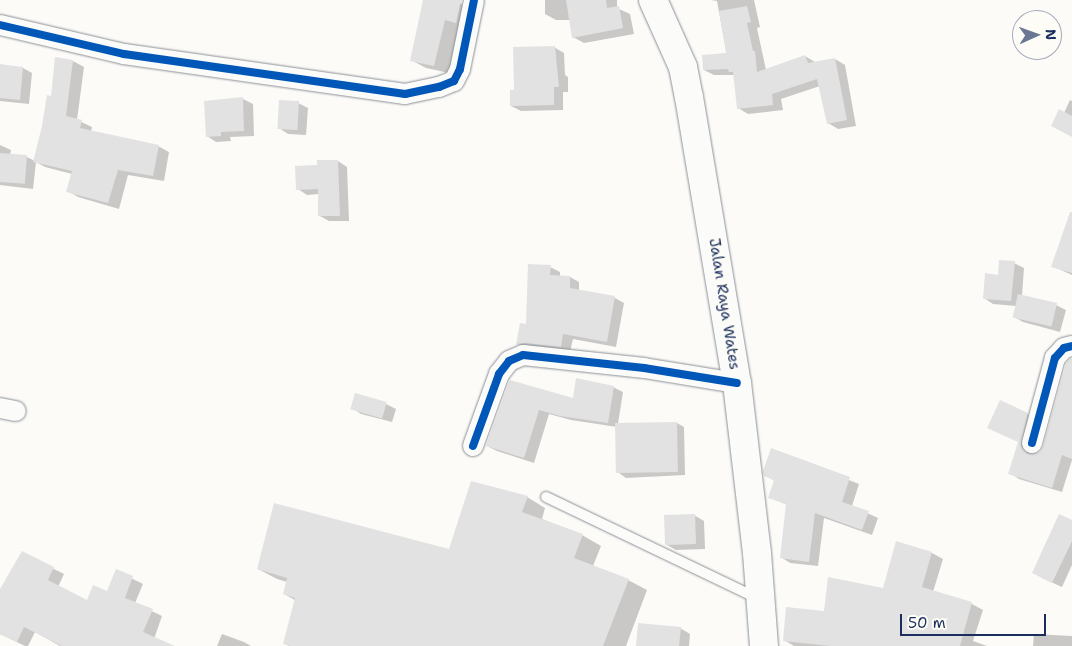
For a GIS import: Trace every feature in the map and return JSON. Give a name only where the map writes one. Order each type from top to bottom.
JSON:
[{"type":"highway","name":"Jalan Raya Wates","points":[[653,0],[683,67],[727,318],[737,383],[764,646]]},
{"type":"street","points":[[0,25],[124,54],[405,94],[439,87],[454,81],[460,69],[474,0]]},
{"type":"street","points":[[1032,443],[1055,358],[1064,348],[1072,346]]},
{"type":"street","points":[[473,446],[500,374],[509,361],[523,355],[644,368],[737,383]]},
{"type":"lane","points":[[546,497],[760,600]]},
{"type":"building","points":[[423,0],[461,0],[456,23],[445,20],[434,66],[410,61]]},
{"type":"building","points":[[566,0],[606,0],[607,8],[619,6],[623,28],[572,38]]},
{"type":"building","points":[[747,6],[751,22],[747,23],[753,51],[755,51],[757,72],[805,55],[808,63],[835,58],[847,120],[827,124],[817,79],[772,94],[773,105],[737,109],[733,72],[729,72],[728,69],[703,70],[702,55],[726,53],[719,11]]},
{"type":"building","points":[[555,46],[559,87],[554,87],[554,105],[510,106],[510,90],[514,90],[513,47]]},
{"type":"building","points":[[55,57],[73,60],[66,116],[82,120],[80,128],[159,145],[153,176],[118,170],[108,203],[66,192],[72,171],[33,162],[47,95],[51,96]]},
{"type":"building","points":[[0,64],[23,67],[20,100],[0,98]]},
{"type":"building","points":[[243,97],[244,131],[221,132],[221,136],[206,137],[204,101]]},
{"type":"building","points":[[279,100],[299,101],[297,130],[277,129]]},
{"type":"building","points":[[1059,109],[1072,116],[1072,137],[1051,126]]},
{"type":"building","points":[[0,153],[27,155],[25,184],[0,182]]},
{"type":"building","points":[[317,160],[338,160],[340,216],[318,216],[318,189],[296,190],[295,166],[317,165]]},
{"type":"building","points":[[1070,212],[1072,212],[1072,273],[1051,267]]},
{"type":"building","points":[[999,260],[1015,261],[1011,301],[983,299],[985,273],[998,275]]},
{"type":"building","points":[[528,264],[551,265],[550,275],[570,276],[570,288],[615,296],[607,342],[563,334],[561,347],[524,343],[516,345],[520,323],[526,324]]},
{"type":"building","points":[[1018,294],[1057,303],[1052,326],[1013,317]]},
{"type":"building","points":[[1072,359],[1072,459],[1062,455],[1052,488],[1008,474],[1018,442],[987,428],[1000,400],[1028,413],[1021,446],[1028,454],[1040,452],[1066,364]]},
{"type":"building","points":[[576,378],[614,386],[608,423],[560,416],[539,410],[524,458],[486,446],[510,380],[573,398]]},
{"type":"building","points":[[355,393],[387,402],[382,418],[350,409]]},
{"type":"building","points":[[677,422],[678,472],[616,473],[615,423]]},
{"type":"building","points":[[771,448],[850,477],[842,502],[869,511],[862,530],[815,513],[809,562],[780,558],[786,504],[768,498],[774,480],[764,476],[763,471]]},
{"type":"building","points":[[471,481],[528,496],[522,512],[583,534],[574,558],[629,579],[603,646],[291,646],[283,644],[295,598],[283,594],[287,578],[257,569],[274,503],[449,549]]},
{"type":"building","points":[[695,514],[696,544],[665,545],[664,515]]},
{"type":"building","points":[[1059,514],[1072,520],[1072,541],[1052,583],[1032,573]]},
{"type":"building","points":[[896,541],[932,552],[922,587],[972,602],[960,646],[830,646],[783,641],[786,607],[824,611],[828,577],[883,588]]},
{"type":"building","points":[[22,551],[54,567],[48,580],[87,600],[93,585],[107,591],[116,569],[133,576],[125,598],[153,609],[143,632],[175,646],[62,646],[24,627],[17,642],[0,634],[0,589]]},
{"type":"building","points":[[638,623],[681,627],[679,646],[636,646]]},
{"type":"cycle path","points":[[0,25],[124,54],[405,94],[439,87],[454,81],[460,69],[474,0]]},
{"type":"cycle path","points":[[1032,443],[1055,358],[1064,348],[1072,346]]},
{"type":"cycle path","points":[[473,446],[499,374],[509,361],[523,355],[644,368],[737,383]]}]
